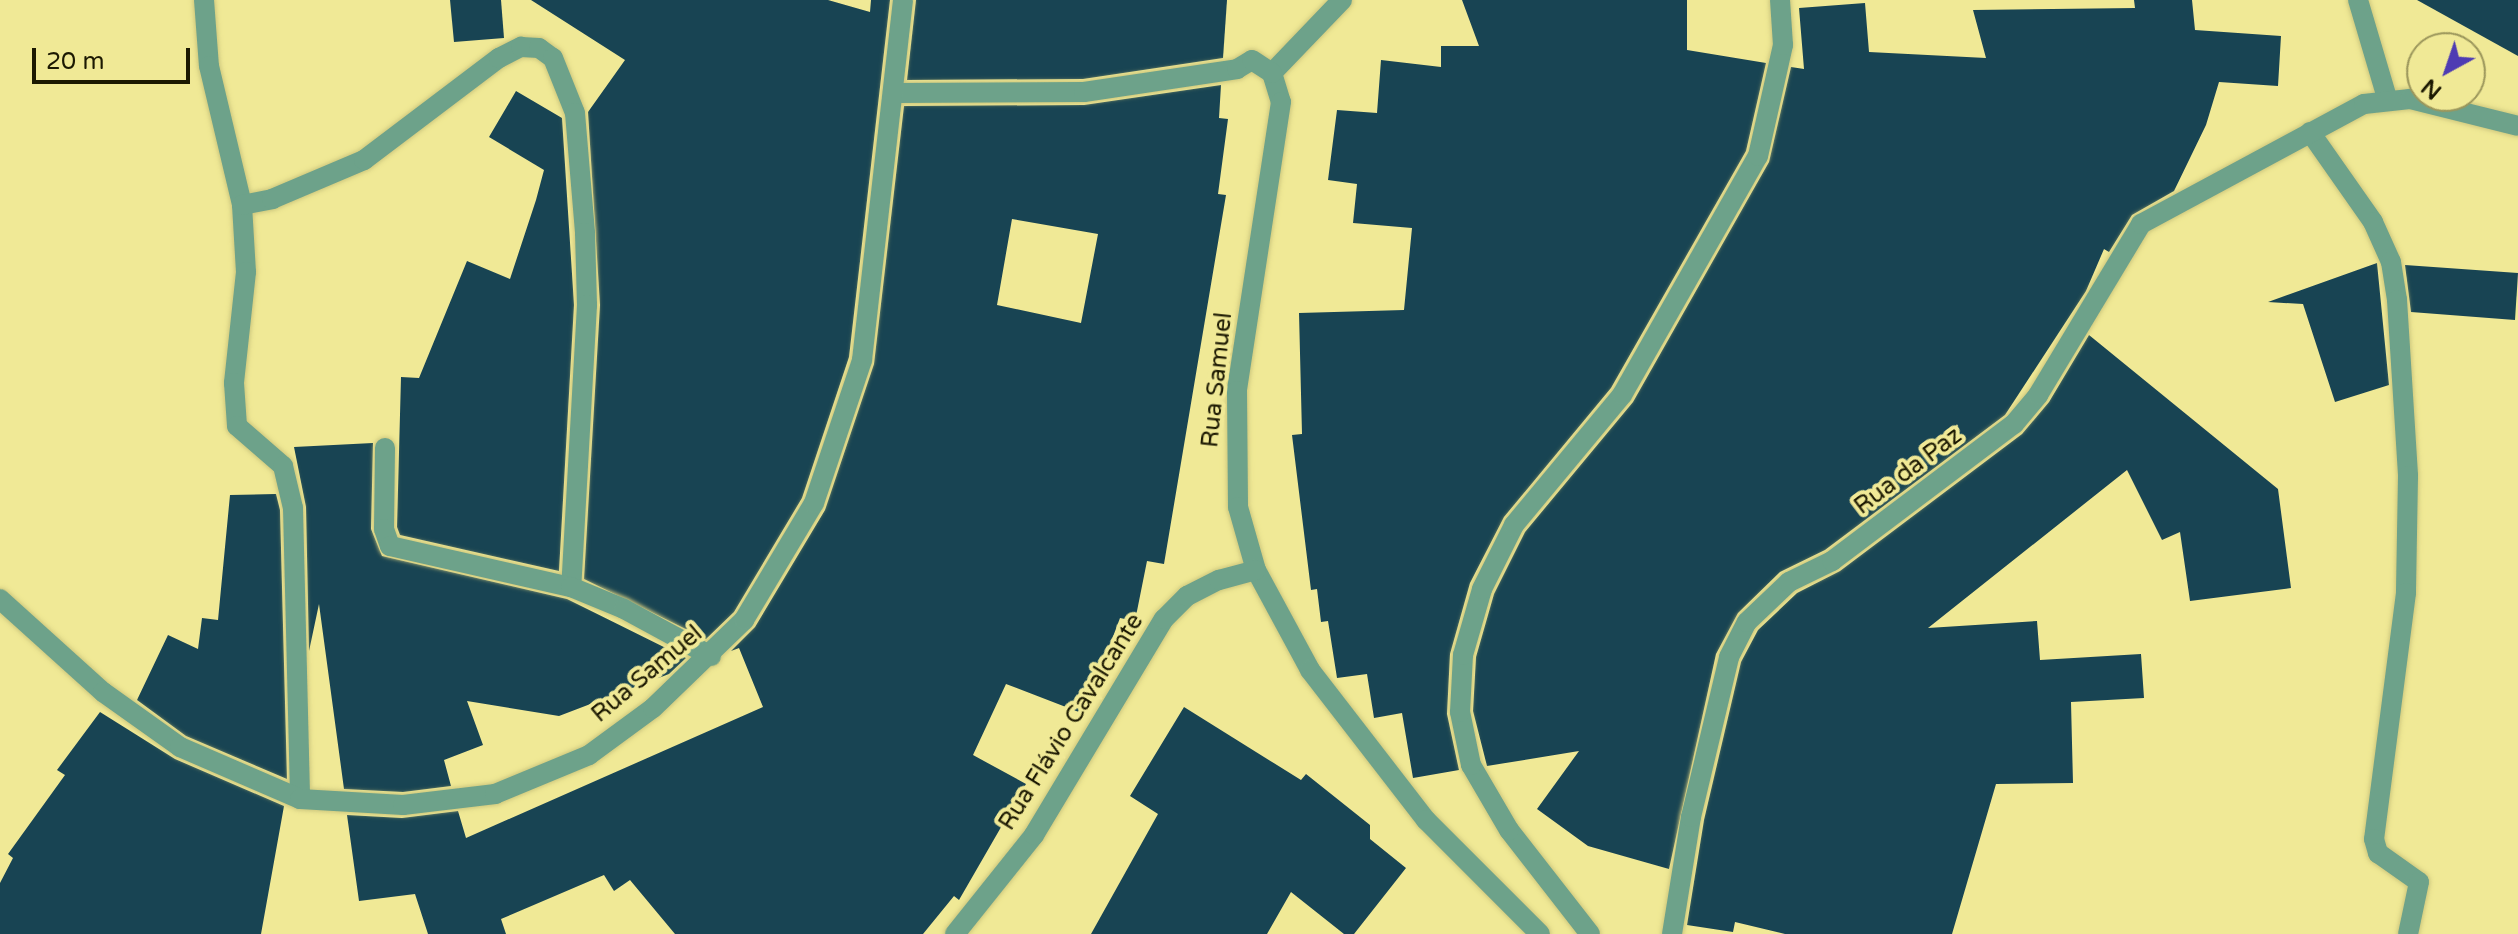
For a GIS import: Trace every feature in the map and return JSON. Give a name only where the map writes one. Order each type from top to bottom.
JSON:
[{"type":"street","points":[[204,0],[209,66],[242,205],[246,272],[234,383],[237,426],[283,466],[293,508],[300,799]]},
{"type":"street","name":"Rua Samuel","points":[[0,599],[103,692],[180,747],[300,799],[403,805],[495,794],[589,755],[711,656],[744,620],[814,503],[845,421],[862,360],[896,93],[903,0]]},
{"type":"street","points":[[896,93],[1084,92],[1237,69],[1252,60],[1272,73],[1342,0]]},
{"type":"street","points":[[1590,934],[1509,830],[1471,765],[1460,712],[1463,655],[1482,589],[1514,525],[1622,395],[1758,156],[1783,45],[1780,0]]},
{"type":"street","points":[[2358,0],[2387,98],[2410,99],[2518,126]]},
{"type":"street","points":[[242,205],[272,199],[364,160],[499,58],[521,47],[539,48],[553,58],[575,113],[585,233],[587,305],[571,587]]},
{"type":"street","name":"Rua Samuel","points":[[1272,73],[1281,102],[1237,391],[1234,448],[1238,507],[1256,570],[1310,670],[1362,742],[1426,820],[1540,934]]},
{"type":"street","name":"Rua da Paz","points":[[1672,934],[1691,817],[1715,715],[1729,657],[1747,622],[1789,582],[1832,561],[2014,424],[2038,395],[2141,224],[2339,114],[2387,98]]},
{"type":"street","points":[[2310,132],[2373,222],[2391,262],[2397,300],[2408,476],[2406,593],[2374,839],[2378,853],[2419,882],[2408,934]]},
{"type":"street","points":[[385,448],[384,529],[390,546],[571,587],[624,609],[711,656]]},
{"type":"street","name":"Rua Flávio Cavalcante","points":[[955,934],[1034,835],[1164,619],[1187,596],[1219,580],[1256,570]]},
{"type":"building","points":[[450,0],[501,0],[504,38],[454,42]]},
{"type":"building","points":[[531,0],[828,0],[870,12],[871,0],[890,0],[849,357],[802,498],[734,612],[706,639],[584,579],[600,305],[588,112],[625,60]]},
{"type":"building","points":[[916,0],[1227,0],[1223,58],[1083,79],[907,80]]},
{"type":"building","points":[[1462,0],[1687,0],[1687,50],[1766,63],[1746,151],[1611,388],[1504,517],[1470,583],[1450,654],[1447,714],[1459,770],[1413,778],[1402,713],[1374,718],[1367,674],[1337,678],[1328,621],[1321,622],[1317,589],[1311,590],[1292,435],[1302,434],[1299,313],[1404,310],[1412,228],[1353,223],[1357,184],[1328,180],[1337,110],[1377,113],[1381,60],[1441,67],[1441,46],[1479,46]]},
{"type":"building","points":[[2134,0],[2192,0],[2195,30],[2281,36],[2278,86],[2219,82],[2206,125],[2174,191],[2132,215],[2109,252],[2104,249],[2086,291],[2005,415],[1825,550],[1780,572],[1738,613],[1716,654],[1669,869],[1588,846],[1537,809],[1579,751],[1487,766],[1473,711],[1476,657],[1494,594],[1525,532],[1633,402],[1769,162],[1791,67],[1804,69],[1799,8],[1865,3],[1869,52],[1986,58],[1973,10],[2135,8]]},
{"type":"building","points":[[2417,0],[2518,0],[2518,56],[2486,38],[2486,32],[2475,32]]},
{"type":"building","points":[[1221,85],[1219,118],[1228,119],[1218,194],[1226,195],[1164,564],[1147,561],[1135,621],[1120,618],[1084,714],[1006,684],[973,755],[1026,784],[959,900],[954,896],[923,934],[675,934],[630,880],[614,891],[604,875],[501,919],[506,934],[428,934],[415,894],[359,901],[347,815],[402,818],[458,811],[466,838],[763,707],[739,648],[731,651],[755,627],[825,510],[874,364],[904,106],[1084,105]],"holes":[[[1012,219],[1098,234],[1081,323],[997,305]]]},
{"type":"building","points":[[516,91],[562,118],[574,305],[559,571],[400,535],[397,527],[401,377],[419,378],[467,261],[510,279],[536,200],[544,170],[489,137]]},
{"type":"building","points":[[2377,263],[2389,385],[2335,402],[2303,304],[2268,302]]},
{"type":"building","points":[[2405,265],[2518,273],[2515,320],[2411,312]]},
{"type":"building","points":[[2089,335],[2278,489],[2291,588],[2190,601],[2180,532],[2162,540],[2127,470],[1928,628],[2037,621],[2040,660],[2141,654],[2144,698],[2071,702],[2073,783],[1996,784],[1952,934],[1785,934],[1735,922],[1733,932],[1687,925],[1704,820],[1741,662],[1758,630],[1797,593],[1840,571],[2022,434],[2049,402]]},
{"type":"building","points":[[373,443],[371,529],[382,556],[567,599],[686,658],[669,674],[559,716],[467,701],[483,745],[444,760],[451,786],[403,792],[344,789],[319,604],[309,651],[306,507],[294,447]]},
{"type":"building","points":[[276,494],[280,510],[287,779],[186,736],[137,700],[168,635],[198,649],[202,618],[218,620],[230,495]]},
{"type":"building","points":[[1184,707],[1301,780],[1306,774],[1370,825],[1370,839],[1406,868],[1354,934],[1344,934],[1291,892],[1267,934],[1091,934],[1158,814],[1130,796]]},
{"type":"building","points":[[100,712],[175,759],[284,806],[261,934],[0,934],[0,883],[13,858],[8,854],[65,775],[57,770]]}]
